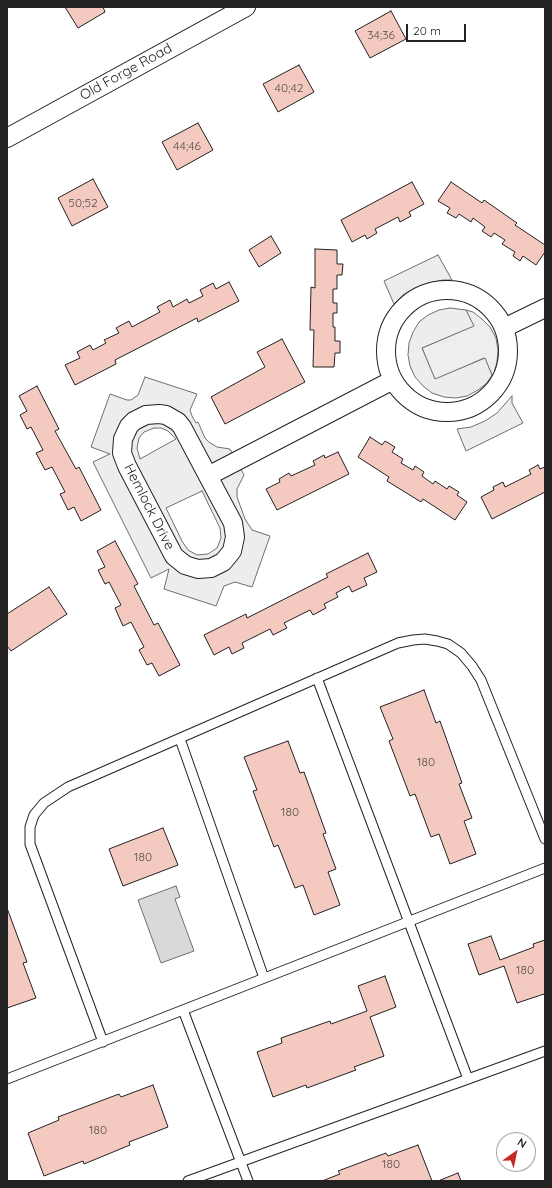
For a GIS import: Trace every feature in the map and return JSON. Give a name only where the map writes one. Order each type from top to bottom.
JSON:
[{"type":"street","name":"Old Forge Road","points":[[7,138],[246,7]]},
{"type":"street","points":[[445,290],[469,294],[490,308],[498,317],[504,328],[508,353],[505,371],[497,387],[488,397],[467,409],[455,412],[443,412],[430,410],[419,406],[408,399],[400,390],[393,380],[388,368],[386,344],[394,320],[401,310],[410,302],[421,296],[445,290]]},
{"type":"street","points":[[504,328],[545,308]]},
{"type":"street","points":[[208,476],[393,380]]},
{"type":"street","name":"Hemlock Drive","points":[[159,414],[172,418],[182,427],[208,476],[233,523],[235,537],[232,551],[223,562],[211,568],[198,569],[185,565],[174,556],[122,453],[125,432],[134,421],[146,415],[159,414]]},
{"type":"lane","points":[[103,1042],[30,844],[30,827],[34,815],[44,803],[68,787],[398,643],[413,640],[437,641],[448,644],[461,653],[481,680],[545,839]]},
{"type":"lane","points":[[317,678],[468,1079]]},
{"type":"lane","points":[[180,738],[264,978]]},
{"type":"lane","points":[[7,1079],[545,868]]},
{"type":"lane","points":[[183,1010],[248,1181]]},
{"type":"lane","points":[[188,1181],[545,1051]]},
{"type":"shaded area","points":[[438,255],[452,280],[429,283],[415,288],[403,295],[394,304],[384,281]]},
{"type":"shaded area","points":[[450,308],[466,310],[474,326],[422,348],[435,379],[485,358],[492,375],[487,383],[478,390],[467,396],[456,398],[444,397],[432,393],[423,386],[415,377],[410,366],[408,355],[409,343],[419,322],[428,315],[439,310]]},
{"type":"shaded area","points":[[466,310],[473,312],[482,319],[490,327],[496,338],[498,350],[494,373],[492,375],[484,358],[435,380],[422,348],[473,326]]},
{"type":"shaded area","points":[[145,377],[197,394],[190,410],[192,416],[196,423],[198,422],[205,438],[209,442],[217,447],[230,449],[244,475],[237,489],[237,497],[245,519],[252,530],[270,536],[252,587],[235,582],[224,586],[216,606],[164,589],[169,569],[151,578],[93,462],[110,454],[91,447],[110,394],[127,400],[131,400],[138,395]],"holes":[[[154,428],[161,428],[168,431],[176,439],[140,459],[137,448],[139,438],[144,432]],[[202,491],[220,528],[221,538],[217,548],[208,554],[197,555],[188,550],[182,541],[166,508]]]},
{"type":"shaded area","points":[[512,396],[512,403],[523,423],[466,451],[457,429],[471,427],[485,421],[497,413]]},
{"type":"shaded area","points":[[176,886],[180,897],[175,899],[194,951],[161,963],[138,900]]},
{"type":"building","points":[[65,7],[103,7],[105,12],[78,28]]},
{"type":"building","points":[[391,11],[406,39],[370,58],[355,31]]},
{"type":"building","points":[[299,65],[314,92],[278,112],[263,84]]},
{"type":"building","points":[[198,123],[213,150],[177,170],[162,142]]},
{"type":"building","points":[[93,179],[108,207],[72,226],[58,198]]},
{"type":"building","points":[[412,182],[424,204],[409,212],[411,216],[400,222],[398,217],[375,229],[377,233],[367,239],[365,235],[352,242],[341,220]]},
{"type":"building","points":[[451,182],[482,203],[484,200],[517,223],[515,225],[545,245],[545,252],[536,265],[523,256],[520,261],[513,256],[515,252],[502,244],[505,240],[494,233],[491,237],[482,231],[485,227],[473,218],[471,222],[459,214],[456,218],[447,213],[450,208],[438,201]]},
{"type":"building","points":[[271,236],[281,253],[259,267],[249,250]]},
{"type":"building","points":[[315,249],[337,250],[337,264],[343,264],[342,275],[337,275],[337,289],[333,289],[333,303],[337,303],[337,313],[333,313],[333,327],[335,327],[335,341],[340,341],[340,353],[335,353],[334,367],[313,367],[314,330],[310,330],[311,287],[315,288]]},
{"type":"building","points":[[229,282],[239,301],[198,322],[197,318],[115,360],[116,364],[75,385],[65,365],[80,358],[77,352],[90,345],[93,350],[106,343],[104,340],[119,333],[116,328],[129,321],[132,327],[160,312],[157,307],[170,300],[173,307],[187,299],[189,303],[203,296],[200,290],[213,283],[216,289]]},
{"type":"building","points":[[282,339],[305,382],[225,424],[211,397],[265,367],[257,352]]},
{"type":"building","points":[[37,386],[59,429],[55,431],[76,469],[79,467],[101,510],[81,521],[74,507],[68,510],[60,494],[65,492],[52,467],[45,470],[36,453],[43,450],[31,427],[27,429],[20,415],[27,411],[19,396]]},
{"type":"building","points":[[370,437],[382,445],[385,441],[395,447],[392,452],[403,459],[401,463],[413,470],[415,466],[424,472],[422,476],[433,484],[435,481],[447,489],[449,486],[459,492],[457,495],[467,502],[455,520],[423,499],[421,502],[387,481],[389,477],[358,457]]},
{"type":"building","points":[[338,452],[349,474],[277,510],[266,489],[280,482],[279,479],[289,473],[291,476],[315,465],[313,461],[324,455],[325,458]]},
{"type":"building","points":[[538,465],[540,469],[545,467],[545,492],[492,519],[481,497],[494,490],[493,487],[503,482],[505,487],[531,474],[529,470]]},
{"type":"building","points":[[115,541],[138,584],[134,586],[154,625],[158,623],[180,665],[159,676],[152,663],[147,665],[139,650],[144,647],[131,622],[123,626],[115,608],[121,605],[109,582],[105,584],[98,570],[105,567],[97,551]]},
{"type":"building","points":[[368,553],[377,572],[364,578],[367,585],[352,592],[349,586],[336,593],[338,597],[324,604],[326,608],[313,615],[310,610],[284,623],[287,628],[273,635],[270,629],[242,643],[244,648],[232,654],[229,647],[214,655],[204,635],[246,614],[247,618],[328,577],[326,574]]},
{"type":"building","points":[[49,587],[67,614],[11,651],[7,646],[7,614]]},
{"type":"building","points":[[424,690],[436,723],[440,721],[462,783],[459,784],[472,818],[464,821],[476,854],[450,864],[439,834],[431,837],[415,794],[410,796],[389,741],[393,739],[380,707]]},
{"type":"building","points":[[288,741],[300,773],[304,772],[326,833],[323,834],[336,869],[328,872],[340,905],[314,915],[303,885],[295,888],[278,845],[274,847],[253,791],[257,790],[244,757]]},
{"type":"building","points":[[163,828],[178,865],[123,886],[109,849]]},
{"type":"building","points":[[7,908],[27,962],[23,963],[36,998],[7,1008]]},
{"type":"building","points":[[491,936],[500,960],[534,947],[533,944],[545,940],[545,997],[544,994],[517,1003],[504,966],[479,975],[468,944]]},
{"type":"building","points":[[385,976],[396,1007],[370,1017],[384,1056],[354,1067],[356,1070],[307,1088],[306,1085],[273,1097],[257,1052],[282,1043],[281,1038],[330,1021],[331,1024],[367,1011],[358,986]]},
{"type":"building","points":[[153,1085],[168,1127],[129,1142],[130,1145],[84,1164],[83,1161],[44,1176],[28,1133],[59,1120],[58,1117],[119,1094],[121,1097]]},
{"type":"building","points":[[418,1145],[432,1181],[322,1181],[340,1174],[338,1171],[386,1153],[388,1156]]},
{"type":"building","points":[[458,1173],[461,1181],[438,1181]]}]
